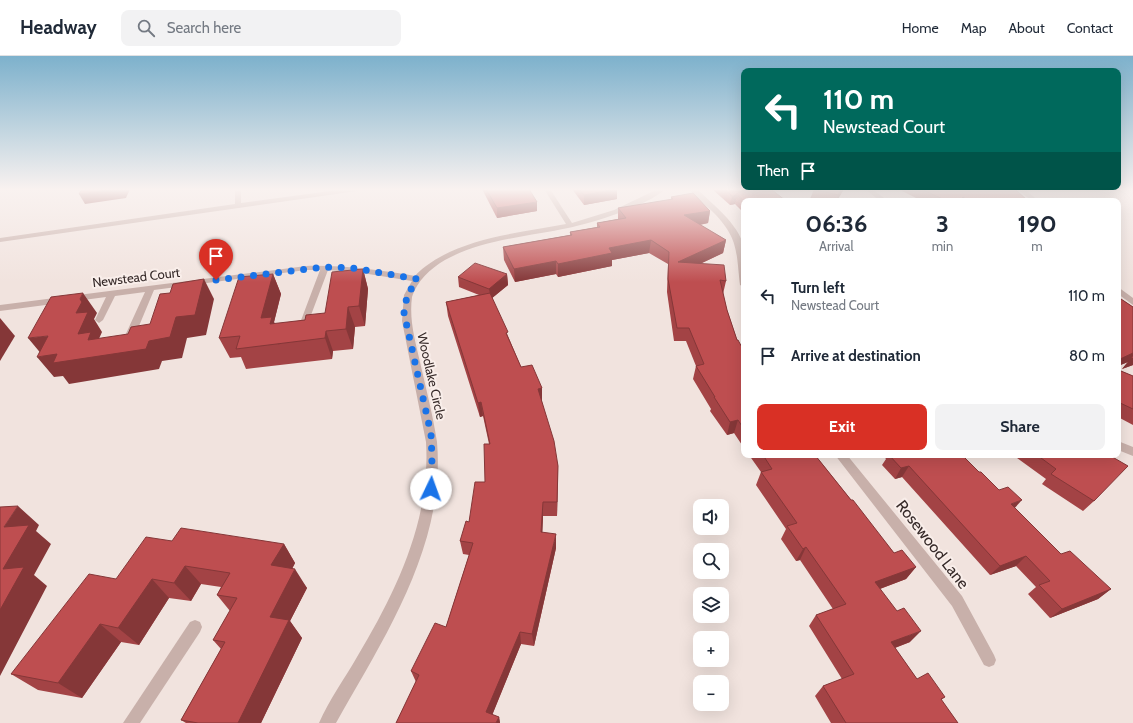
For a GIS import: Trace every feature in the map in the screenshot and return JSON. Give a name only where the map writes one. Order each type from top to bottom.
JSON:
[{"type":"street","points":[[0,240],[139,220]]},
{"type":"street","points":[[567,220],[570,225]]},
{"type":"street","name":"Woodlake Circle","points":[[328,723],[392,609],[414,558],[427,512],[431,489],[431,434],[404,313],[407,296],[417,279],[434,264],[462,249],[484,242],[587,220]]},
{"type":"street","points":[[723,220],[736,237],[740,248],[741,257]]},
{"type":"street","points":[[304,323],[325,267]]},
{"type":"street","name":"Newstead Court","points":[[0,308],[306,268],[353,268],[417,279]]},
{"type":"street","points":[[128,340],[150,289]]},
{"type":"street","points":[[1121,292],[1133,302]]},
{"type":"street","points":[[99,320],[112,294]]},
{"type":"street","points":[[1121,446],[1133,452]]},
{"type":"street","name":"Rosewood Lane","points":[[843,458],[957,601],[989,660]]},
{"type":"street","points":[[132,723],[195,627]]},
{"type":"building","points":[[614,220],[693,220],[726,240],[678,262],[724,265],[726,281],[720,280],[727,310],[737,340],[741,346],[741,424],[738,420],[730,422],[696,366],[704,364],[689,328],[677,328],[668,279],[669,252],[651,240],[609,248],[612,253],[558,264],[556,261],[514,269],[503,247],[572,235],[570,232],[600,227],[597,223]]},
{"type":"building","points":[[475,263],[507,274],[489,289],[458,277]]},
{"type":"building","points":[[363,269],[359,306],[348,307],[346,329],[326,331],[325,338],[236,349],[240,336],[219,338],[239,277],[273,274],[261,318],[272,317],[270,324],[305,320],[306,315],[325,313],[332,272]]},
{"type":"building","points":[[204,279],[195,315],[176,317],[170,337],[149,341],[146,349],[53,363],[57,354],[37,357],[48,336],[28,338],[51,297],[83,293],[80,299],[82,302],[76,313],[88,312],[78,334],[91,332],[88,340],[128,334],[131,327],[150,324],[160,294],[170,293],[173,284]]},
{"type":"building","points":[[490,293],[508,332],[506,333],[521,367],[532,365],[542,388],[538,389],[554,441],[558,466],[557,502],[543,502],[541,532],[556,534],[532,634],[520,632],[486,712],[499,717],[496,723],[396,723],[419,675],[411,671],[435,623],[446,627],[473,543],[460,541],[466,521],[469,522],[475,482],[485,482],[484,444],[490,444],[481,402],[478,403],[446,302]]},
{"type":"building","points":[[1121,299],[1133,307],[1133,353],[1121,359]]},
{"type":"building","points":[[1121,371],[1133,376],[1133,409],[1121,403]]},
{"type":"building","points":[[765,458],[817,458],[851,500],[853,500],[894,553],[902,550],[916,567],[875,582],[897,611],[904,608],[921,631],[891,642],[917,679],[928,673],[945,697],[941,699],[958,723],[846,723],[823,686],[854,674],[816,615],[846,604],[806,547],[803,549],[787,526],[797,523],[761,472],[772,469]]},
{"type":"building","points":[[892,458],[965,458],[999,490],[1008,487],[1022,500],[1011,504],[1061,554],[1070,551],[1111,589],[1062,609],[1039,585],[1050,581],[1026,556],[1000,566],[909,466],[901,468]]},
{"type":"building","points":[[1041,458],[1114,458],[1128,466],[1094,501],[1051,474],[1056,469]]},
{"type":"building","points":[[18,506],[4,527],[29,525],[3,569],[24,567],[0,610],[0,507]]},
{"type":"building","points":[[181,528],[284,544],[271,565],[295,569],[270,617],[289,620],[238,723],[198,723],[181,720],[225,642],[213,640],[237,598],[217,595],[230,573],[185,566],[174,583],[152,579],[118,628],[100,624],[58,683],[11,674],[89,574],[116,579],[146,537],[172,541]]},
{"type":"route","points":[[216,280],[306,268],[325,267],[353,268],[417,279],[407,296],[404,313],[431,434],[431,489]]}]
